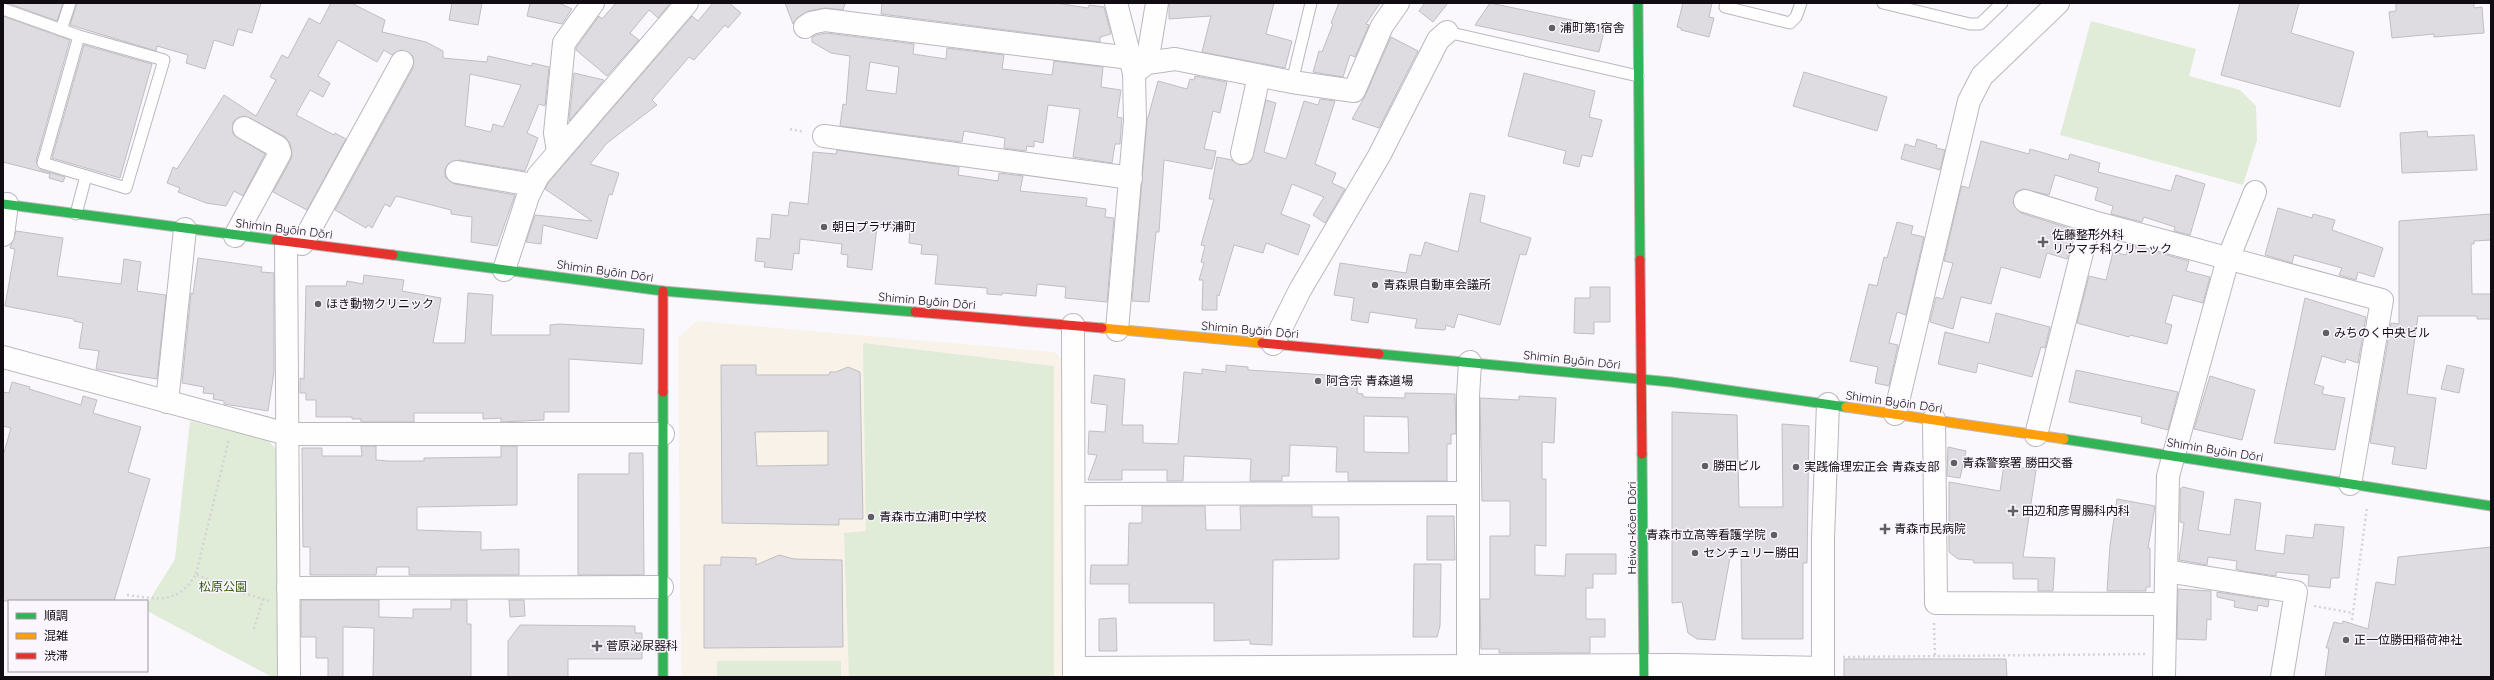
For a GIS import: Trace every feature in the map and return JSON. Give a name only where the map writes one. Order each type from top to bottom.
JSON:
[{"type":"street","points":[[504,270],[533,185],[543,168],[688,3]]},
{"type":"street","points":[[1116,3],[1137,65]]},
{"type":"street","points":[[1117,330],[1131,178],[1137,65],[1157,3]]},
{"type":"street","points":[[805,27],[811,23],[826,20],[1137,65],[1175,59],[1292,82],[1354,91],[1382,26],[1398,3]]},
{"type":"street","name":"Heiwa-kōen Dōri","points":[[1638,3],[1643,379],[1644,671]]},
{"type":"street","points":[[1895,414],[1969,102],[1982,76],[2058,3]]},
{"type":"street","points":[[558,151],[556,133],[564,43],[590,4]]},
{"type":"street","points":[[1273,344],[1300,290],[1379,156],[1438,40],[1447,32]]},
{"type":"street","points":[[289,677],[287,434],[294,242],[402,62]]},
{"type":"street","points":[[1242,153],[1259,76]]},
{"type":"street","points":[[235,236],[280,152],[278,147],[244,128]]},
{"type":"street","points":[[824,136],[1131,178]]},
{"type":"street","points":[[457,172],[533,185]]},
{"type":"street","points":[[2164,677],[2168,476],[2172,456],[2228,259],[2255,192]]},
{"type":"street","points":[[2024,201],[2090,221],[2382,300],[2350,484]]},
{"type":"street","points":[[3,235],[5,204]]},
{"type":"street","name":"Shimin Byōin Dōri","points":[[5,204],[235,236],[294,242],[663,291],[1073,325],[1643,379],[1934,419],[2491,506]]},
{"type":"street","points":[[2036,435],[2090,221]]},
{"type":"street","points":[[167,402],[185,229]]},
{"type":"street","points":[[663,291],[663,677]]},
{"type":"street","points":[[1073,325],[1074,672],[1644,671],[1827,667],[1823,538],[1828,404]]},
{"type":"street","points":[[3,357],[287,434],[663,434]]},
{"type":"street","points":[[1468,672],[1467,493],[1470,362]]},
{"type":"street","points":[[1934,419],[1936,603],[2165,604]]},
{"type":"street","points":[[1074,494],[1467,493]]},
{"type":"street","points":[[2166,571],[2296,592],[2282,677]]},
{"type":"street","points":[[288,595],[662,587]]},
{"type":"lane","points":[[61,30],[70,3]]},
{"type":"lane","points":[[1292,82],[1310,3]]},
{"type":"lane","points":[[1725,6],[1790,23],[1796,17],[1801,3]]},
{"type":"lane","points":[[1883,3],[1970,24],[1980,24],[2002,3]]},
{"type":"lane","points":[[3,9],[79,36],[164,60],[126,188],[43,163],[79,36]]},
{"type":"lane","points":[[1447,32],[1638,76]]},
{"type":"lane","points":[[76,214],[86,176]]},
{"type":"path","points":[[127,595],[170,598],[182,593],[196,574],[234,420]]},
{"type":"path","points":[[2352,620],[2367,507]]},
{"type":"path","points":[[196,574],[230,589],[263,599],[288,595]]},
{"type":"path","points":[[254,628],[263,599]]},
{"type":"path","points":[[2295,604],[2353,612]]},
{"type":"path","points":[[1934,618],[1935,657]]},
{"type":"path","points":[[1827,667],[1935,657],[2164,654]]},
{"type":"shaded area","name":"青森市立浦町中学校","points":[[697,321],[1054,352],[1061,358],[1063,677],[681,677],[678,338]]},
{"type":"green space","points":[[2091,21],[2196,49],[2189,76],[2240,90],[2256,106],[2257,140],[2243,185],[2060,135]]},
{"type":"green space","points":[[863,343],[1054,366],[1054,677],[849,677],[844,533],[866,531]]},
{"type":"green space","name":"松原公園","points":[[190,421],[268,440],[276,449],[278,677],[272,677],[148,612],[148,602],[175,559]]},
{"type":"green space","points":[[717,661],[841,661],[841,677],[717,677]]},
{"type":"building","points":[[7,3],[63,3],[57,21]]},
{"type":"building","points":[[77,3],[261,3],[252,33],[238,29],[233,46],[214,40],[205,69],[186,63],[188,55],[157,46],[156,51],[70,25]]},
{"type":"building","points":[[331,3],[351,3],[385,20],[382,32],[426,42],[443,51],[443,58],[487,62],[488,56],[532,66],[532,63],[549,67],[545,106],[539,104],[527,133],[538,138],[525,171],[459,160],[448,164],[445,170],[445,177],[455,184],[515,195],[497,246],[471,242],[472,217],[451,214],[451,210],[396,196],[390,207],[385,204],[372,228],[368,225],[366,228],[335,210],[413,68],[413,56],[402,50],[392,55],[384,50],[377,62],[338,40],[318,76],[330,83],[323,97],[310,90],[296,115],[334,135],[335,133],[346,139],[307,210],[273,192],[291,159],[292,154],[290,143],[284,136],[244,116],[233,122],[233,134],[265,154],[243,196],[234,191],[226,206],[206,203],[178,192],[180,188],[167,183],[173,167],[177,169],[224,95],[256,116],[276,80],[270,77],[282,55],[288,58],[309,18],[320,24]],"holes":[[[470,74],[521,85],[503,127],[493,124],[491,132],[465,126]]]},
{"type":"building","points":[[452,3],[482,3],[478,25],[449,20]]},
{"type":"building","points":[[530,3],[559,3],[572,9],[562,24],[527,16]]},
{"type":"building","points":[[616,3],[670,3],[658,18],[649,10],[630,33],[639,40],[607,76],[576,50],[576,48],[599,16],[602,19]]},
{"type":"building","points":[[713,3],[729,3],[741,13],[728,28],[725,25],[694,60],[689,57],[652,100],[657,105],[607,143],[590,164],[619,173],[612,195],[609,194],[597,239],[543,225],[541,244],[526,242],[535,215],[592,221],[545,189],[548,183],[692,16],[698,21]]},
{"type":"building","points":[[785,3],[845,4],[843,10],[826,8],[808,11],[798,17],[793,24]]},
{"type":"building","points":[[882,3],[1056,3],[1088,8],[1089,5],[1104,7],[1111,34],[1100,37],[1100,42],[881,14]]},
{"type":"building","points":[[1169,3],[1274,3],[1266,34],[1292,41],[1285,68],[1202,52],[1211,16],[1169,19]]},
{"type":"building","points":[[1339,3],[1380,3],[1366,24],[1369,25],[1355,57],[1350,55],[1343,77],[1313,72],[1319,51],[1322,52],[1333,24],[1331,23]]},
{"type":"building","points":[[1425,3],[1448,3],[1433,22],[1419,11]]},
{"type":"building","name":"浦町第1宿舎","points":[[1490,3],[1605,27],[1599,52],[1475,25]]},
{"type":"building","points":[[1683,3],[1712,3],[1709,17],[1714,18],[1709,37],[1681,30],[1681,28],[1677,27]]},
{"type":"building","points":[[2240,3],[2299,3],[2291,33],[2354,52],[2340,107],[2221,75]]},
{"type":"building","points":[[2396,3],[2474,3],[2474,8],[2482,7],[2484,33],[2434,37],[2434,34],[2392,38],[2389,12],[2396,11]]},
{"type":"building","points":[[3,16],[70,40],[36,161],[41,170],[65,177],[63,182],[49,178],[50,174],[3,162]]},
{"type":"building","points":[[826,33],[914,44],[913,54],[946,59],[947,48],[1004,55],[1002,69],[1052,75],[1054,61],[1103,67],[1101,87],[1121,90],[1117,117],[1122,118],[1120,144],[1115,144],[1112,163],[1073,157],[1080,109],[1048,105],[1043,143],[1034,141],[1034,147],[1027,146],[1026,151],[1004,148],[1005,138],[964,131],[962,142],[840,126],[843,104],[846,105],[850,56],[831,53],[812,42],[812,37]],"holes":[[[870,62],[899,67],[896,94],[866,90]]]},
{"type":"building","points":[[1391,37],[1418,51],[1379,128],[1352,119],[1365,96]]},
{"type":"building","points":[[84,45],[152,64],[120,178],[52,158]]},
{"type":"building","points":[[1804,72],[1887,97],[1877,131],[1793,106]]},
{"type":"building","points":[[574,73],[604,80],[569,121]]},
{"type":"building","points":[[1524,73],[1595,91],[1589,117],[1602,120],[1592,157],[1582,155],[1579,167],[1563,163],[1566,151],[1508,136]]},
{"type":"building","points":[[1195,76],[1227,82],[1220,113],[1213,111],[1204,149],[1216,151],[1212,169],[1164,160],[1159,232],[1156,232],[1149,302],[1132,301],[1147,121],[1158,81],[1187,89],[1190,79],[1194,80]]},
{"type":"building","points":[[1320,99],[1335,101],[1315,164],[1336,173],[1332,183],[1345,189],[1325,223],[1313,215],[1324,197],[1292,184],[1281,214],[1310,225],[1298,255],[1266,243],[1263,253],[1234,245],[1219,296],[1217,295],[1217,310],[1202,310],[1203,280],[1199,280],[1204,263],[1201,262],[1205,246],[1201,245],[1214,199],[1209,199],[1217,157],[1232,160],[1240,165],[1251,161],[1266,100],[1276,103],[1264,152],[1286,159],[1304,101],[1318,105]]},
{"type":"building","points":[[2427,131],[2428,137],[2474,135],[2477,170],[2402,173],[2400,133]]},
{"type":"building","points":[[1917,139],[1937,145],[1936,148],[1945,150],[1940,170],[1901,159],[1905,144],[1915,147]]},
{"type":"building","points":[[1981,141],[2029,154],[2030,149],[2068,160],[2070,154],[2100,163],[2098,172],[2171,191],[2176,175],[2205,184],[2190,235],[2174,231],[2175,227],[2144,217],[2142,222],[2111,214],[2113,206],[2095,200],[2098,188],[2055,175],[2049,195],[2023,189],[2016,192],[2013,203],[2021,213],[2075,230],[2067,259],[2047,253],[2040,278],[2001,267],[1991,304],[1961,297],[1953,329],[1930,322],[1936,297],[1943,299],[1953,263],[1944,261],[1960,192],[1962,186],[1969,188]]},
{"type":"building","points":[[837,150],[959,167],[958,175],[998,181],[999,173],[1023,176],[1020,191],[1087,198],[1086,206],[1106,209],[1105,217],[1114,218],[1107,302],[1065,298],[1066,287],[1037,284],[1036,296],[1002,293],[1002,295],[987,294],[987,288],[935,284],[938,255],[921,254],[922,245],[909,243],[910,230],[877,227],[872,270],[847,267],[848,255],[841,254],[842,244],[800,239],[799,254],[794,253],[792,270],[764,267],[765,262],[755,261],[757,238],[770,239],[772,214],[788,216],[790,202],[808,204],[813,152],[836,154]]},
{"type":"building","points":[[1470,193],[1485,196],[1480,222],[1531,238],[1526,255],[1520,254],[1500,325],[1458,314],[1454,328],[1446,325],[1445,330],[1415,328],[1417,319],[1370,312],[1368,323],[1351,320],[1354,298],[1334,295],[1340,263],[1406,273],[1410,254],[1421,256],[1425,242],[1458,252]]},
{"type":"building","points":[[2278,208],[2312,218],[2313,214],[2335,220],[2332,230],[2383,248],[2374,277],[2358,272],[2356,280],[2339,275],[2342,268],[2294,255],[2292,263],[2265,255]]},
{"type":"building","points":[[2491,214],[2491,240],[2474,241],[2474,244],[2471,244],[2472,294],[2491,294],[2491,319],[2477,319],[2477,316],[2418,316],[2407,394],[2436,398],[2426,469],[2392,464],[2395,447],[2370,443],[2391,323],[2399,324],[2399,221]]},
{"type":"building","points":[[1897,222],[1913,226],[1911,234],[1924,237],[1906,315],[1897,312],[1889,343],[1898,345],[1889,386],[1875,383],[1878,367],[1850,361],[1869,284],[1877,286],[1884,257],[1887,258]]},
{"type":"building","points":[[16,231],[63,238],[57,276],[121,284],[124,259],[141,262],[137,291],[166,295],[157,379],[96,369],[99,351],[79,348],[83,323],[74,321],[74,319],[5,306],[15,249],[10,248]]},
{"type":"building","points":[[2129,245],[2189,261],[2186,271],[2210,277],[2203,303],[2173,295],[2165,323],[2172,325],[2167,344],[2130,335],[2129,337],[2077,323],[2089,276],[2106,280],[2113,252],[2126,255]]},
{"type":"building","points":[[198,258],[262,267],[261,272],[274,273],[274,372],[268,411],[224,404],[224,401],[213,399],[214,394],[203,393],[204,387],[182,383],[191,293],[193,294]]},
{"type":"building","points":[[364,275],[404,280],[402,291],[441,298],[433,343],[465,343],[468,293],[493,295],[491,335],[550,335],[550,325],[559,324],[644,329],[642,364],[569,359],[569,412],[544,412],[544,420],[501,422],[501,418],[483,419],[483,413],[414,413],[414,422],[361,422],[361,419],[352,419],[352,417],[316,417],[316,400],[306,400],[306,393],[300,393],[300,378],[304,379],[306,286],[346,286],[347,281],[363,284]]},
{"type":"building","points":[[1590,287],[1610,287],[1610,322],[1594,322],[1594,334],[1574,333],[1575,298],[1590,298]]},
{"type":"building","points":[[2305,298],[2366,317],[2358,363],[2346,359],[2345,363],[2322,356],[2314,384],[2324,387],[2322,394],[2345,398],[2335,450],[2274,443]]},
{"type":"building","points":[[1996,313],[2050,327],[2045,348],[2041,347],[2032,377],[1978,363],[1976,373],[1938,364],[1945,332],[1989,343]]},
{"type":"building","points":[[721,365],[756,365],[756,375],[829,375],[830,372],[836,372],[848,367],[860,372],[863,519],[839,519],[839,525],[722,523]],"holes":[[[828,431],[828,465],[757,466],[755,432]]]},
{"type":"building","points":[[1226,365],[1248,367],[1248,370],[1358,377],[1357,393],[1363,394],[1363,397],[1405,398],[1405,393],[1455,394],[1456,434],[1451,434],[1451,444],[1447,444],[1447,481],[1348,481],[1348,472],[1336,472],[1337,447],[1290,445],[1289,476],[1282,476],[1282,481],[1250,481],[1251,459],[1184,456],[1183,481],[1167,481],[1167,470],[1122,470],[1122,480],[1088,480],[1097,455],[1088,454],[1089,431],[1105,432],[1107,405],[1091,403],[1094,375],[1125,379],[1122,425],[1143,425],[1143,443],[1178,444],[1184,372],[1202,374],[1202,369],[1226,372]],"holes":[[[1364,416],[1408,417],[1409,453],[1364,452]]]},
{"type":"building","points":[[2447,365],[2464,369],[2459,393],[2441,389]]},
{"type":"building","points":[[2076,370],[2178,392],[2168,430],[2141,423],[2142,417],[2069,402]]},
{"type":"building","points":[[2210,376],[2255,390],[2242,440],[2194,429]]},
{"type":"building","points":[[12,382],[30,387],[29,389],[81,405],[83,396],[97,400],[93,413],[141,427],[128,472],[150,479],[114,600],[3,601],[3,456],[11,428],[3,426],[3,392],[9,393]]},
{"type":"building","points":[[1519,396],[1556,398],[1554,443],[1542,442],[1542,479],[1546,479],[1546,546],[1535,545],[1535,575],[1565,576],[1566,554],[1616,554],[1616,574],[1593,574],[1593,588],[1586,588],[1586,619],[1605,619],[1605,637],[1590,637],[1590,653],[1499,653],[1499,649],[1481,649],[1480,599],[1490,599],[1490,536],[1510,536],[1510,501],[1482,501],[1480,398],[1519,400]]},
{"type":"building","points":[[1672,412],[1737,415],[1739,507],[1783,507],[1782,424],[1809,426],[1807,563],[1803,563],[1803,639],[1742,639],[1741,553],[1731,552],[1715,640],[1697,639],[1688,633],[1682,602],[1672,603]]},
{"type":"building","points":[[361,446],[376,446],[376,460],[424,461],[424,458],[501,457],[501,446],[517,446],[517,505],[417,507],[417,530],[481,532],[481,550],[519,549],[519,575],[409,575],[409,567],[377,567],[376,575],[310,575],[310,547],[303,547],[302,448],[322,448],[322,456],[362,456]]},
{"type":"building","name":"青森警察署 勝田交番","points":[[1948,447],[1966,451],[1960,478],[1947,476]]},
{"type":"building","points":[[629,453],[643,453],[644,575],[578,575],[578,474],[629,474]]},
{"type":"building","points":[[2004,465],[2036,470],[2023,557],[2055,558],[2053,591],[2038,591],[2038,579],[2013,579],[2013,563],[1974,563],[1973,560],[1958,559],[1949,552],[1949,482],[2000,491]]},
{"type":"building","points":[[2183,487],[2204,492],[2198,530],[2230,535],[2235,499],[2261,503],[2255,550],[2284,554],[2286,535],[2313,538],[2315,524],[2344,527],[2339,578],[2331,578],[2330,588],[2308,586],[2309,575],[2276,572],[2276,576],[2242,571],[2236,569],[2237,561],[2208,557],[2207,565],[2179,560],[2184,523],[2180,522],[2180,489]]},
{"type":"building","points":[[2117,499],[2155,506],[2148,548],[2150,548],[2150,587],[2146,587],[2146,591],[2107,591],[2110,545]]},
{"type":"building","points":[[1142,506],[1205,506],[1206,530],[1241,530],[1240,506],[1312,506],[1312,517],[1339,517],[1339,559],[1273,560],[1272,645],[1250,644],[1250,640],[1214,641],[1214,603],[1129,603],[1129,584],[1090,584],[1091,565],[1128,565],[1129,523],[1142,523]]},
{"type":"building","points":[[1427,516],[1454,516],[1455,560],[1427,560]]},
{"type":"building","points":[[2491,547],[2491,677],[2325,677],[2329,648],[2326,648],[2334,622],[2342,624],[2343,621],[2368,629],[2376,582],[2395,585],[2398,557]]},
{"type":"building","points":[[779,555],[794,559],[842,560],[843,647],[704,648],[704,565],[721,565],[721,557],[756,558],[756,565]]},
{"type":"building","points":[[1414,564],[1441,564],[1440,626],[1437,637],[1413,637]]},
{"type":"building","points":[[2178,589],[2211,591],[2211,620],[2207,619],[2206,640],[2177,639]]},
{"type":"building","points":[[2217,592],[2269,600],[2268,607],[2258,605],[2257,611],[2234,607],[2235,601],[2217,597]]},
{"type":"building","points":[[301,600],[379,600],[379,617],[413,618],[413,609],[451,609],[451,600],[467,600],[467,624],[471,624],[471,677],[373,677],[374,628],[343,627],[343,677],[328,677],[328,658],[316,658],[316,637],[301,637]]},
{"type":"building","points":[[509,600],[524,600],[525,616],[510,617]]},
{"type":"building","points":[[1116,618],[1117,651],[1099,651],[1099,619]]},
{"type":"building","points":[[520,625],[635,626],[635,633],[642,633],[642,659],[568,659],[568,677],[508,677],[508,641]]},
{"type":"building","points":[[1844,659],[2006,659],[2007,677],[1844,677]]},
{"type":"traffic: fast","points":[[1638,3],[1640,260]]},
{"type":"traffic: fast","points":[[3,204],[276,240]]},
{"type":"traffic: fast","points":[[393,255],[663,291],[915,312]]},
{"type":"traffic: fast","points":[[1379,354],[1671,382],[1846,407]]},
{"type":"traffic: fast","points":[[663,392],[663,677]]},
{"type":"traffic: fast","points":[[2064,439],[2491,506]]},
{"type":"traffic: fast","points":[[1642,454],[1644,677]]},
{"type":"traffic: slow","points":[[1102,328],[1262,343]]},
{"type":"traffic: slow","points":[[1846,407],[2064,439]]},
{"type":"traffic: jam","points":[[276,240],[393,255]]},
{"type":"traffic: jam","points":[[1640,260],[1642,454]]},
{"type":"traffic: jam","points":[[663,291],[663,392]]},
{"type":"traffic: jam","points":[[915,312],[1102,328]]},
{"type":"traffic: jam","points":[[1262,343],[1379,354]]},
{"type":"place","name":"浦町第1宿舎","points":[[1552,28]]},
{"type":"place","name":"朝日プラザ浦町","points":[[824,227]]},
{"type":"place","name":"佐藤整形外科 リウマチ科クリニック","points":[[2043,242]]},
{"type":"place","name":"青森県自動車会議所","points":[[1375,285]]},
{"type":"place","name":"ほき動物クリニック","points":[[318,304]]},
{"type":"place","name":"みちのく中央ビル","points":[[2326,333]]},
{"type":"place","name":"阿含宗 青森道場","points":[[1318,381]]},
{"type":"place","name":"青森警察署 勝田交番","points":[[1954,463]]},
{"type":"place","name":"勝田ビル","points":[[1705,466]]},
{"type":"place","name":"実践倫理宏正会 青森支部","points":[[1796,467]]},
{"type":"place","name":"田辺和彦胃腸科内科","points":[[2013,511]]},
{"type":"place","name":"青森市立浦町中学校","points":[[871,517]]},
{"type":"place","name":"青森市民病院","points":[[1885,529]]},
{"type":"place","name":"青森市立高等看護学院","points":[[1774,535]]},
{"type":"place","name":"センチュリー勝田","points":[[1695,553]]},
{"type":"place","name":"正一位勝田稲荷神社","points":[[2346,640]]},
{"type":"place","name":"菅原泌尿器科","points":[[597,646]]}]
